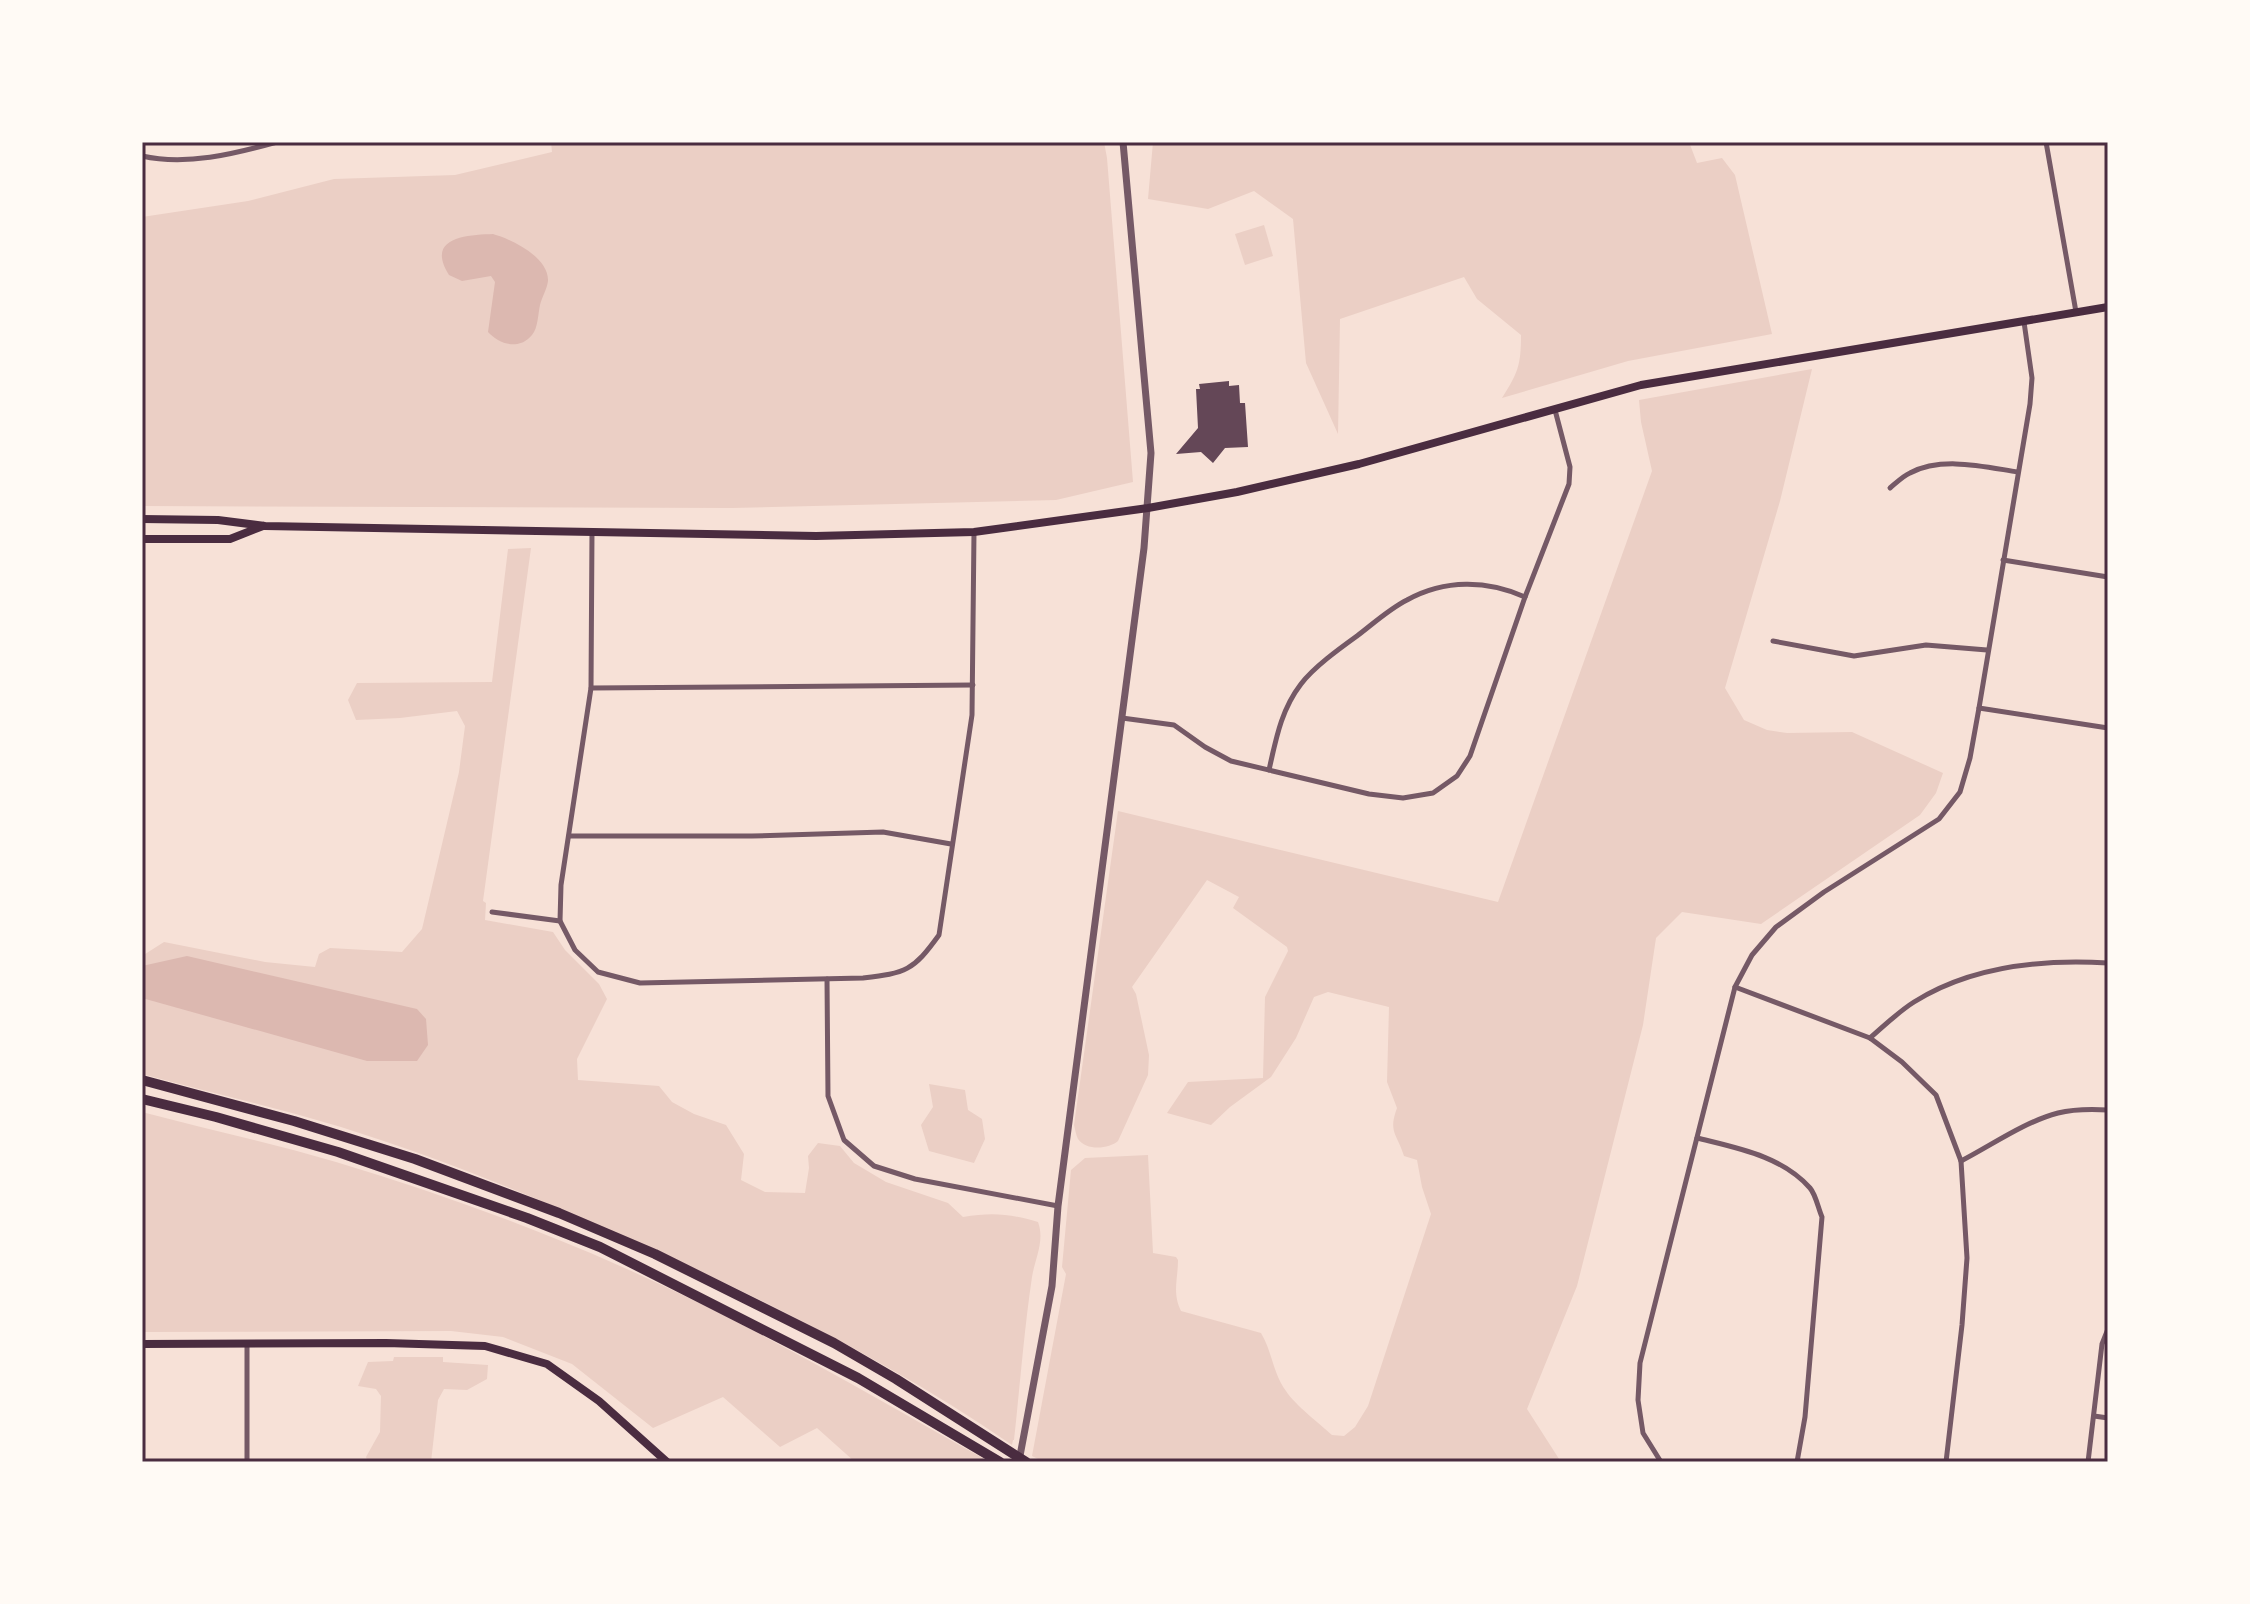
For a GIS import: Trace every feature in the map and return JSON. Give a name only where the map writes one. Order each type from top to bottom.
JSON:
[{"type":"highway","points":[[142,1080],[294,1121],[415,1159],[559,1213],[641,1248],[834,1343],[1026,1462]]},
{"type":"highway","points":[[142,1099],[338,1152],[600,1247],[858,1378],[1000,1462]]},
{"type":"main road","points":[[142,519],[218,520],[265,526],[816,536],[974,532],[1148,508],[1237,492],[1359,464],[1641,385],[2108,307]]},
{"type":"main road","points":[[142,539],[230,539],[265,526]]},
{"type":"main road","points":[[142,1344],[386,1343],[485,1346],[547,1364],[599,1401],[667,1462]]},
{"type":"street","points":[[142,156],[181,160],[228,154],[277,142]]},
{"type":"street","points":[[1019,1462],[1052,1286],[1058,1206],[1148,508],[1151,453],[1123,142]]},
{"type":"street","points":[[2046,142],[2076,312]]},
{"type":"street","points":[[1661,1462],[1643,1433],[1638,1400],[1640,1363],[1735,987],[1752,955],[1776,927],[1824,892],[1939,819],[1960,792],[1979,708],[2032,378],[2024,322]]},
{"type":"street","points":[[1121,718],[1174,725],[1231,761],[1369,794],[1403,798],[1433,793],[1457,776],[1470,756],[1525,597],[1569,484],[1570,467],[1555,409]]},
{"type":"street","points":[[1890,488],[1910,472],[1932,466],[1957,464],[2018,472]]},
{"type":"street","points":[[592,531],[591,688],[561,885],[560,921],[575,950],[598,972],[640,983],[827,979],[898,974],[922,958],[939,935],[972,715],[974,532]]},
{"type":"street","points":[[2003,560],[2108,577]]},
{"type":"street","points":[[1269,770],[1281,718],[1302,683],[1340,649],[1406,600],[1438,587],[1462,583],[1507,589],[1525,597]]},
{"type":"street","points":[[1773,641],[1854,656],[1926,645],[1987,650]]},
{"type":"street","points":[[591,688],[973,685]]},
{"type":"street","points":[[1979,708],[2108,728]]},
{"type":"street","points":[[569,836],[883,832],[951,844]]},
{"type":"street","points":[[492,912],[560,921]]},
{"type":"street","points":[[1870,1038],[1914,1002],[1983,972],[2040,963],[2108,963]]},
{"type":"street","points":[[827,979],[828,1096],[844,1140],[874,1166],[915,1179],[1058,1206]]},
{"type":"street","points":[[1735,987],[1870,1038],[1902,1062],[1936,1095],[1961,1161],[1967,1258],[1946,1462]]},
{"type":"street","points":[[1961,1161],[2026,1126],[2058,1113],[2108,1110]]},
{"type":"street","points":[[1697,1138],[1750,1152],[1788,1168],[1812,1190],[1822,1217],[1807,1402],[1797,1462]]},
{"type":"street","points":[[2088,1462],[2102,1344],[2108,1329]]},
{"type":"street","points":[[247,1345],[247,1462]]},
{"type":"street","points":[[2094,1416],[2108,1418]]},
{"type":"shaded area","points":[[551,142],[1104,142],[1133,482],[1056,500],[732,508],[142,506],[142,217],[248,201],[334,179],[455,175],[552,152]]},
{"type":"shaded area","points":[[1153,142],[1689,142],[1697,163],[1722,158],[1735,175],[1772,334],[1628,361],[1502,398],[1518,368],[1521,335],[1477,299],[1464,277],[1340,319],[1338,434],[1306,363],[1293,219],[1254,191],[1208,209],[1148,199]]},
{"type":"shaded area","points":[[1264,225],[1273,256],[1245,265],[1235,234]]},
{"type":"shaded area","points":[[493,234],[528,250],[547,272],[548,281],[536,329],[521,343],[503,342],[488,332],[495,282],[491,276],[462,281],[449,275],[443,262],[442,253],[452,241],[472,235]]},
{"type":"shaded area","points":[[1812,369],[1780,501],[1725,688],[1744,720],[1767,730],[1787,733],[1852,732],[1943,773],[1936,793],[1920,815],[1761,924],[1682,912],[1656,938],[1643,1025],[1577,1286],[1527,1409],[1561,1462],[1044,1462],[1032,1456],[1066,1274],[1062,1267],[1071,1170],[1085,1158],[1148,1155],[1153,1253],[1178,1260],[1176,1292],[1181,1311],[1261,1333],[1286,1391],[1332,1435],[1344,1436],[1355,1427],[1368,1406],[1431,1214],[1417,1160],[1404,1156],[1394,1133],[1397,1108],[1387,1082],[1389,1007],[1328,992],[1314,997],[1296,1038],[1271,1077],[1211,1125],[1167,1113],[1188,1082],[1263,1078],[1265,997],[1288,951],[1287,947],[1233,908],[1239,897],[1207,880],[1132,987],[1149,1055],[1148,1075],[1118,1141],[1098,1148],[1086,1146],[1078,1139],[1074,1125],[1118,811],[1498,902],[1652,471],[1639,400]]},
{"type":"shaded area","points":[[531,548],[483,901],[486,903],[485,920],[553,932],[565,950],[599,984],[607,999],[577,1059],[578,1080],[659,1086],[672,1102],[694,1114],[726,1125],[744,1154],[741,1180],[765,1192],[805,1193],[808,1156],[818,1143],[840,1146],[854,1163],[886,1182],[948,1203],[963,1217],[1001,1215],[1038,1222],[1040,1243],[1029,1297],[1012,1445],[926,1390],[838,1340],[702,1272],[579,1217],[381,1140],[142,1074],[142,956],[164,942],[265,962],[315,967],[319,954],[330,948],[402,952],[422,929],[459,772],[465,726],[457,711],[356,720],[348,700],[357,683],[492,682],[508,549]]},
{"type":"shaded area","points":[[187,956],[417,1009],[426,1019],[428,1045],[417,1061],[367,1061],[142,998],[142,966]]},
{"type":"shaded area","points":[[929,1084],[965,1090],[968,1110],[982,1119],[985,1139],[974,1163],[929,1151],[921,1125],[933,1107]]},
{"type":"shaded area","points":[[142,1112],[372,1173],[585,1251],[761,1335],[990,1462],[855,1462],[817,1428],[780,1447],[723,1397],[653,1428],[572,1364],[503,1337],[451,1331],[142,1332]]},
{"type":"shaded area","points":[[394,1357],[443,1357],[443,1362],[488,1365],[487,1379],[467,1390],[444,1389],[438,1400],[431,1462],[368,1462],[366,1457],[380,1432],[381,1396],[376,1389],[358,1386],[368,1362],[393,1361]]},
{"type":"building","points":[[1229,381],[1229,386],[1239,385],[1240,403],[1245,403],[1248,447],[1225,448],[1213,463],[1201,452],[1176,454],[1198,428],[1196,389],[1200,389],[1199,384]]}]
